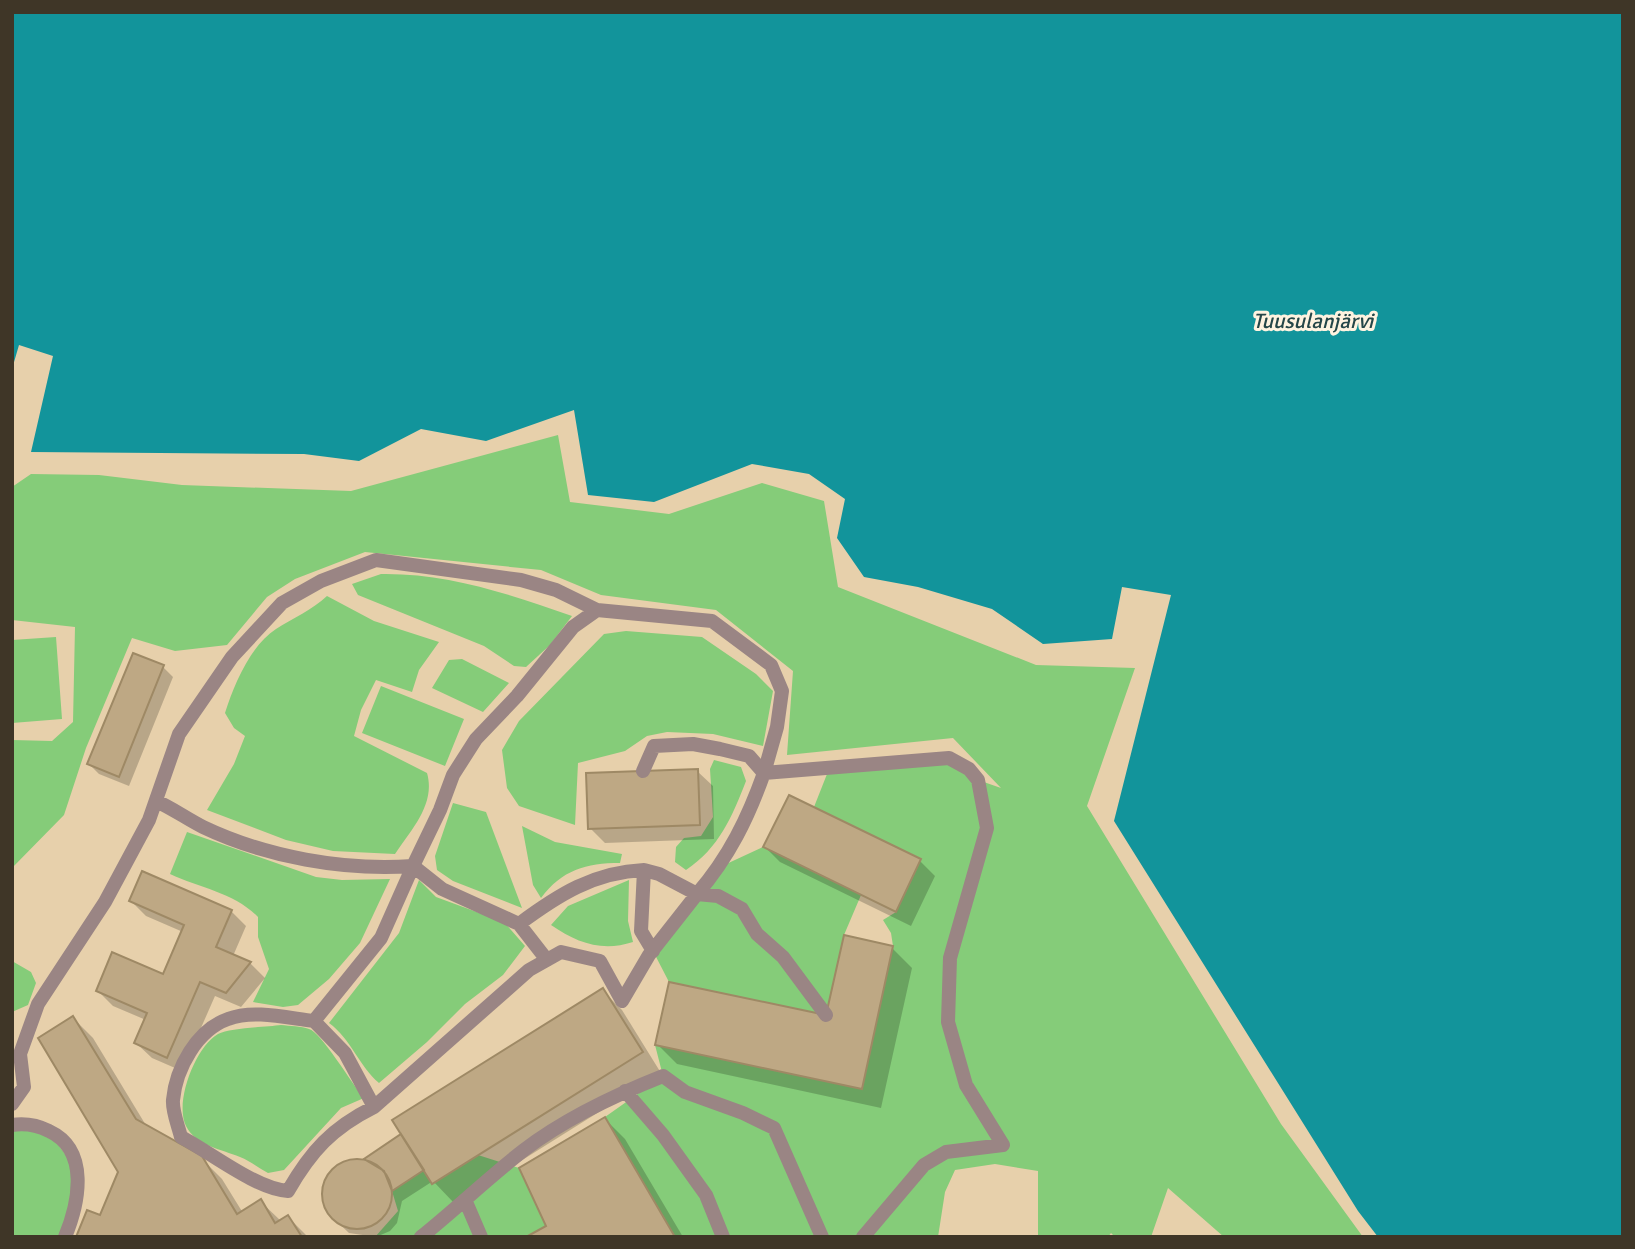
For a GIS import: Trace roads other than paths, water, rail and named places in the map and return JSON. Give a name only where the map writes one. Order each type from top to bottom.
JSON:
[{"type":"lane","points":[[12,1104],[24,1087],[20,1055],[38,1004],[105,902],[149,820],[179,734],[232,657],[282,603],[321,581],[376,560],[521,580],[556,590],[597,610],[712,621],[771,665],[782,691],[777,727],[750,811],[722,866],[653,951],[622,1001],[600,961],[561,953],[529,970],[374,1107],[343,1122],[305,1160],[288,1191],[279,1191],[181,1137],[173,1102],[179,1070],[206,1030],[229,1018],[253,1016],[314,1021],[345,1053],[374,1107]]},
{"type":"lane","points":[[314,1021],[382,938],[453,775],[476,739],[517,696],[573,626],[597,610]]},
{"type":"lane","points":[[643,771],[654,746],[693,744],[749,756],[764,773]]},
{"type":"lane","points":[[764,773],[949,758],[969,769],[978,780],[987,828],[950,958],[948,1022],[966,1086],[1003,1145],[946,1152],[924,1165],[863,1237]]},
{"type":"lane","points":[[156,801],[201,827],[298,859],[386,868],[413,866],[442,889],[519,924],[547,960]]},
{"type":"lane","points":[[519,924],[584,881],[623,871],[644,870],[659,874],[697,894],[718,896],[742,909],[757,934],[783,957],[826,1015]]},
{"type":"lane","points":[[644,870],[641,931],[653,951]]},
{"type":"lane","points":[[421,1237],[466,1202],[525,1149],[625,1091],[663,1076],[685,1092],[743,1113],[774,1128],[822,1237]]},
{"type":"lane","points":[[625,1091],[663,1135],[706,1195],[723,1237]]},
{"type":"lane","points":[[12,1125],[31,1125],[47,1130],[63,1138],[74,1153],[78,1171],[76,1205],[65,1237]]},
{"type":"lane","points":[[466,1202],[481,1237]]},
{"type":"water","name":"Tuusulanjärvi","points":[[12,12],[1623,12],[1623,1237],[1378,1237],[1358,1211],[1114,821],[1171,595],[1122,587],[1112,639],[1043,644],[992,609],[918,587],[864,577],[837,538],[845,499],[809,474],[752,464],[654,502],[588,495],[574,410],[486,441],[421,429],[359,461],[304,454],[31,452],[53,356],[19,345],[12,369]]}]
